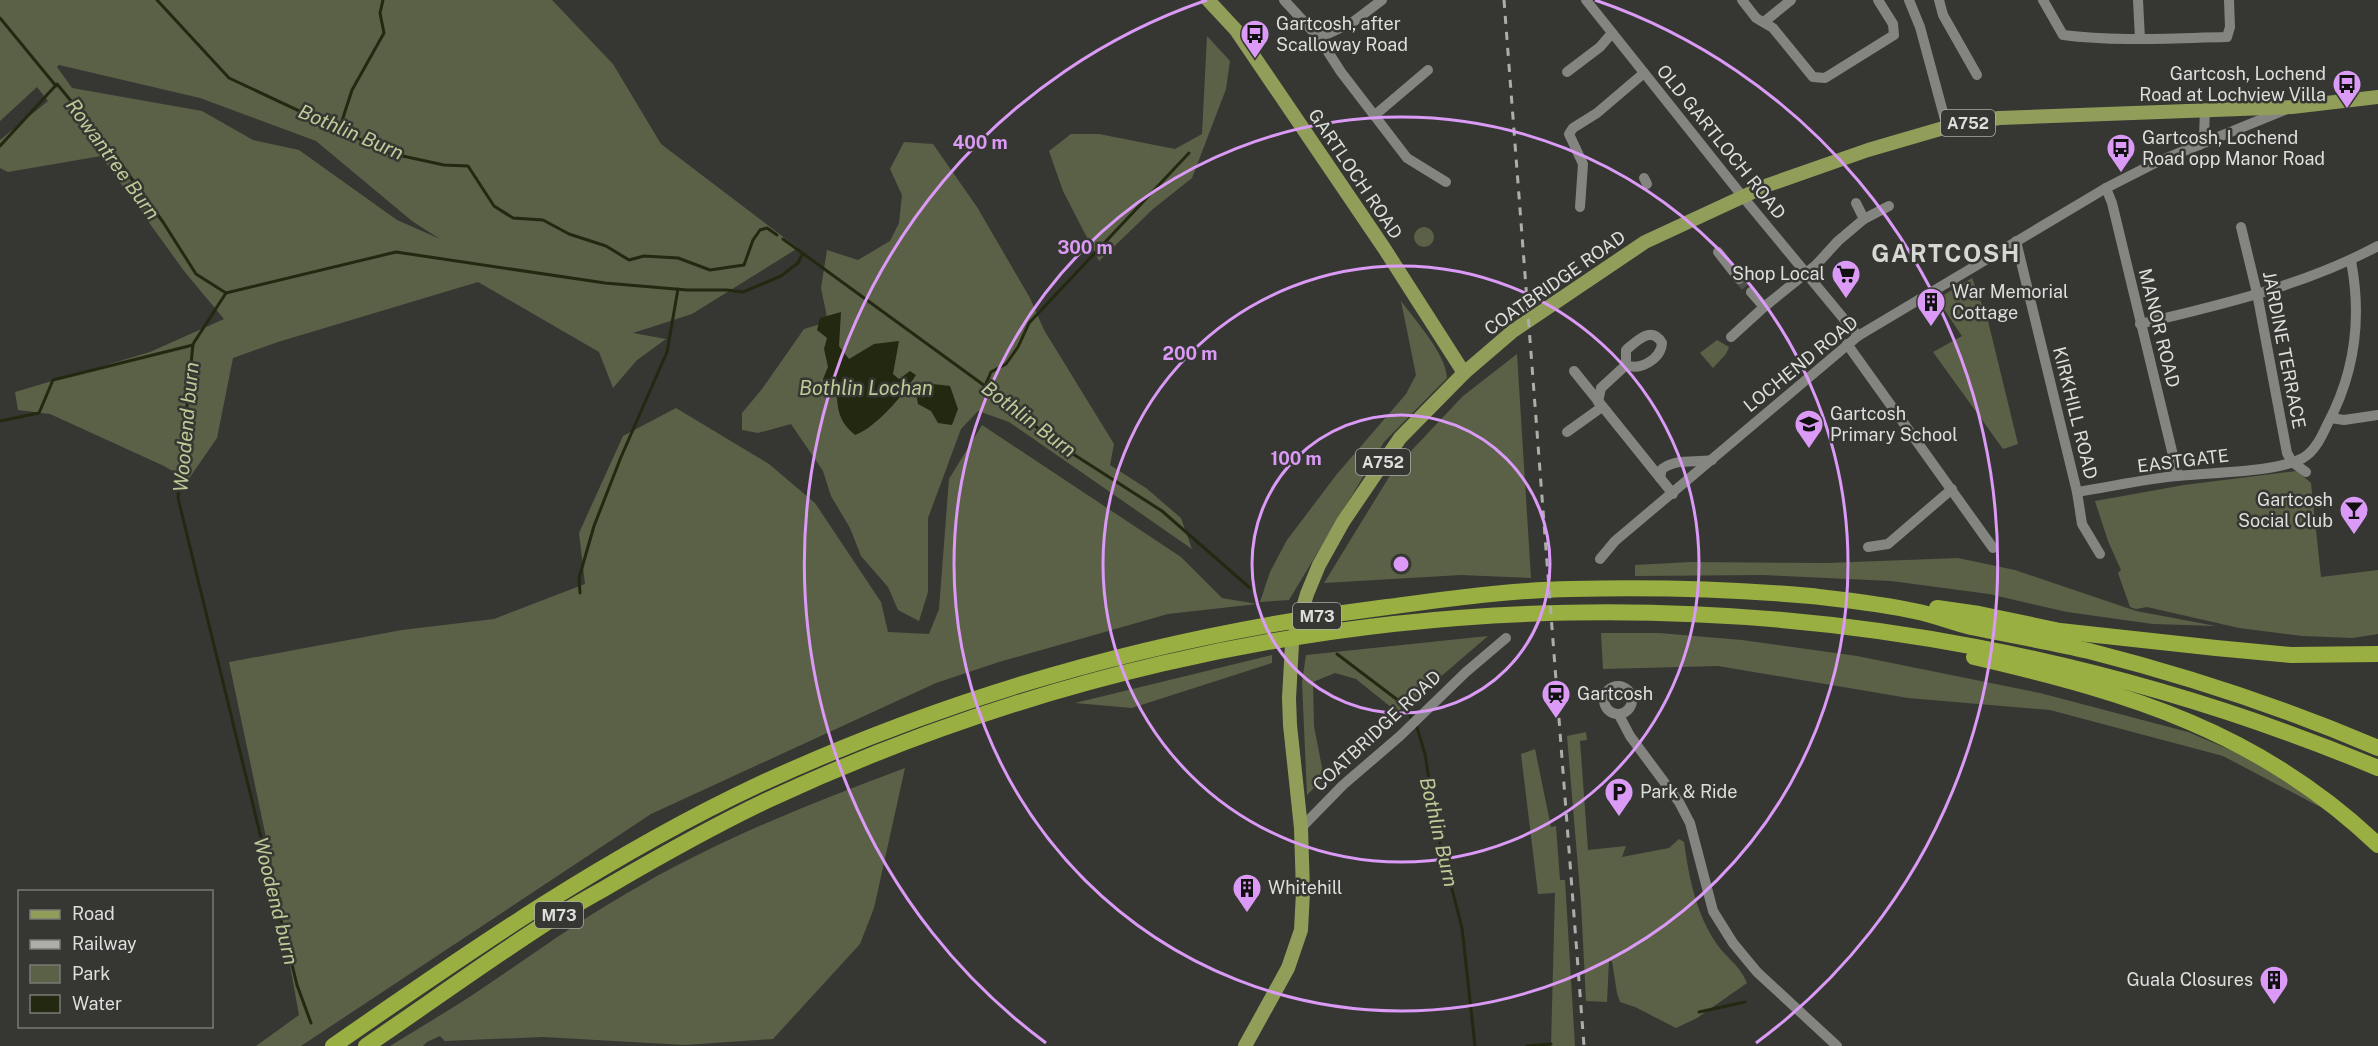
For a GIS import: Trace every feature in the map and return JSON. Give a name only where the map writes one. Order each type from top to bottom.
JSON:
[{"type":"highway","name":"M73","points":[[333,1046],[539,906],[667,832],[757,786],[829,754],[966,701],[1051,674],[1251,626],[1440,600],[1567,588],[1694,589],[1813,597],[1916,611],[1967,626],[2121,660],[2234,693],[2378,748]]},
{"type":"highway","points":[[1813,597],[1856,597],[1979,614],[2060,631],[2254,652],[2312,656],[2378,654]]},
{"type":"highway","name":"M73","points":[[366,1046],[548,921],[655,859],[763,802],[908,740],[1056,691],[1177,660],[1254,644],[1352,629],[1444,618],[1567,612],[1688,612],[1876,630],[1971,645],[2078,668],[2210,705],[2314,742],[2378,768]]},
{"type":"highway","points":[[1758,618],[1978,658],[2057,676],[2159,709],[2209,729],[2279,767],[2333,805],[2378,845]]},
{"type":"main road","name":"GARTLOCH ROAD","points":[[1212,1],[1236,30],[1384,248],[1464,373]]},
{"type":"main road","name":"A752","points":[[1743,197],[1809,169],[1947,127],[1999,118],[2292,106],[2378,97]]},
{"type":"main road","name":"COATBRIDGE ROAD","points":[[1245,1046],[1288,968],[1301,930],[1303,892],[1301,828],[1290,725],[1290,662],[1298,618],[1319,565],[1343,522],[1400,438],[1464,373],[1513,331],[1646,242],[1743,197]]},
{"type":"street","points":[[1284,0],[1320,38],[1341,72],[1407,158],[1446,182]]},
{"type":"street","points":[[1320,38],[1353,22],[1382,0]]},
{"type":"street","name":"OLD GARTLOCH ROAD","points":[[1586,0],[1743,197],[1858,336]]},
{"type":"street","points":[[1742,0],[1756,18],[1773,28],[1813,77],[1825,78],[1894,35],[1893,24],[1878,0]]},
{"type":"street","points":[[1764,22],[1791,0]]},
{"type":"street","points":[[1909,0],[1920,27],[1947,127]]},
{"type":"street","points":[[1939,0],[1943,15],[1977,75]]},
{"type":"street","points":[[2043,0],[2063,35],[2140,39],[2227,37],[2229,0]]},
{"type":"street","points":[[2139,0],[2140,39]]},
{"type":"street","points":[[1567,72],[1600,46],[1612,33]]},
{"type":"street","points":[[1375,115],[1428,70]]},
{"type":"street","points":[[1580,207],[1585,187],[1583,164],[1569,134],[1573,128],[1597,113],[1644,74]]},
{"type":"street","name":"LOCHEND ROAD","points":[[1600,559],[1615,541],[1858,336],[2106,188],[2157,162],[2292,106]]},
{"type":"street","points":[[2199,145],[2204,137],[2205,110]]},
{"type":"street","name":"MANOR ROAD","points":[[2106,188],[2112,203],[2178,476]]},
{"type":"street","points":[[1856,203],[1864,219]]},
{"type":"street","points":[[1731,337],[1804,272],[1816,265],[1864,219],[1888,206]]},
{"type":"street","name":"JARDINE TERRACE","points":[[2241,227],[2257,293],[2287,453],[2292,462]]},
{"type":"street","name":"KIRKHILL ROAD","points":[[2016,241],[2077,492],[2082,525],[2100,554]]},
{"type":"street","points":[[2140,324],[2194,312],[2257,293],[2351,261],[2378,246]]},
{"type":"street","points":[[1718,252],[1739,279]]},
{"type":"street","points":[[2292,462],[2306,457],[2313,449],[2331,418],[2349,375],[2357,327],[2355,280],[2351,261]]},
{"type":"street","points":[[1751,292],[1764,307]]},
{"type":"street","points":[[1847,344],[1993,548]]},
{"type":"street","points":[[1567,432],[1600,404],[1601,388],[1626,365]]},
{"type":"street","points":[[1574,371],[1673,494]]},
{"type":"street","points":[[2331,418],[2355,419],[2378,415]]},
{"type":"street","points":[[1660,478],[1662,469],[1672,461],[1713,460]]},
{"type":"street","points":[[2292,462],[2306,472]]},
{"type":"street","name":"EASTGATE","points":[[2077,492],[2178,476],[2279,466],[2292,462]]},
{"type":"street","points":[[1868,547],[1887,544],[1952,489]]},
{"type":"street","name":"COATBRIDGE ROAD","points":[[1301,828],[1343,784],[1400,736],[1466,672],[1506,639]]},
{"type":"street","points":[[1619,715],[1630,736],[1679,802],[1690,823],[1713,911],[1733,943],[1757,972],[1837,1046]]},
{"type":"green space","points":[[0,0],[552,0],[613,64],[661,144],[798,248],[692,314],[633,333],[666,339],[637,360],[613,388],[599,352],[478,282],[278,342],[233,358],[217,438],[188,480],[164,466],[50,414],[18,410],[15,392],[150,352],[224,319],[184,271],[101,156],[8,172],[0,168],[0,140],[48,101],[37,87],[0,121]],"holes":[[[59,65],[200,98],[316,141],[412,221],[440,239],[397,220],[299,150],[253,140],[202,111],[72,88],[57,67]]]},
{"type":"green space","points":[[1207,36],[1230,61],[1226,89],[1192,178],[1153,209],[1099,261],[1063,191],[1049,151],[1071,134],[1099,134],[1175,149],[1202,134]]},
{"type":"green space","points":[[904,142],[933,144],[977,207],[1030,298],[1044,330],[1114,444],[1110,465],[1146,488],[1181,518],[1192,549],[1009,422],[978,411],[961,429],[928,518],[928,592],[919,621],[898,610],[888,587],[861,556],[850,528],[831,496],[823,471],[791,424],[758,433],[742,430],[742,413],[762,389],[804,329],[828,322],[821,288],[827,250],[858,260],[890,241],[899,223],[902,195],[890,169]]},
{"type":"green space","points":[[1424,227],[1431,230],[1434,237],[1431,244],[1424,247],[1417,244],[1414,237],[1417,230]]},
{"type":"green space","points":[[1972,278],[1988,321],[2018,444],[2003,449],[1933,352],[1962,336],[1937,299]]},
{"type":"green space","points":[[1401,301],[1436,348],[1447,378],[1384,442],[1289,600],[1260,602],[1270,572],[1287,540],[1337,474],[1406,394],[1416,375]]},
{"type":"green space","points":[[1717,340],[1729,347],[1726,354],[1713,368],[1700,353]]},
{"type":"green space","points":[[1517,354],[1531,578],[1461,575],[1324,583],[1394,469],[1463,396]]},
{"type":"green space","points":[[676,408],[769,464],[815,503],[881,602],[888,632],[929,634],[939,609],[949,479],[982,425],[1181,557],[1222,598],[1257,604],[1168,614],[999,662],[936,683],[651,814],[301,1046],[256,1046],[299,1015],[271,861],[229,662],[402,630],[494,619],[585,584],[579,533],[623,436]]},
{"type":"green space","points":[[2297,471],[2311,483],[2321,577],[2378,570],[2378,634],[2353,638],[2303,636],[2239,628],[2147,607],[2136,609],[2130,607],[2118,573],[2121,570],[2108,541],[2095,501],[2184,485]]},
{"type":"green space","points":[[1958,558],[2015,570],[2136,611],[2216,626],[2153,624],[2067,612],[1989,594],[1891,581],[1763,575],[1635,576],[1635,565],[1692,562],[1827,563]]},
{"type":"green space","points":[[1601,633],[1659,633],[1742,640],[1857,656],[2040,693],[2188,732],[2287,774],[2320,807],[2223,756],[2050,710],[1908,698],[1718,666],[1603,669]]},
{"type":"green space","points":[[1488,636],[1397,712],[1356,679],[1335,673],[1313,682],[1314,726],[1324,778],[1307,795],[1302,682],[1306,655]]},
{"type":"green space","points":[[1272,655],[1272,663],[1132,708],[1075,703]]},
{"type":"green space","points":[[1586,732],[1587,740],[1580,741],[1588,850],[1626,846],[1622,857],[1669,848],[1679,839],[1684,842],[1691,882],[1703,920],[1720,949],[1740,971],[1747,983],[1697,1018],[1676,1028],[1620,1002],[1612,961],[1609,960],[1607,1002],[1586,1001],[1581,903],[1567,736]]},
{"type":"green space","points":[[1535,749],[1551,827],[1556,826],[1560,880],[1565,880],[1575,1046],[1551,1046],[1555,893],[1538,894],[1521,754]]},
{"type":"green space","points":[[905,768],[874,908],[860,944],[773,1039],[685,1045],[543,1037],[445,1041],[440,1036],[423,1046],[390,1046],[471,996],[599,910],[643,884],[707,850],[772,821]]},
{"type":"water","name":"Bothlin Lochan","points":[[841,312],[839,346],[849,359],[874,344],[899,341],[893,374],[899,379],[910,371],[916,375],[881,418],[855,435],[842,419],[837,398],[825,389],[823,379],[828,367],[824,349],[827,338],[817,330],[820,318]]},
{"type":"water","points":[[933,384],[950,386],[958,409],[952,425],[938,423],[931,411],[918,404],[916,393],[919,386]]},
{"type":"waterway","name":"Bothlin Burn","points":[[157,0],[229,78],[389,153],[444,165],[468,166],[494,206],[513,218],[543,220],[569,234],[606,246],[629,260],[644,256],[678,258],[710,270],[744,265],[753,240],[760,230],[767,228],[777,235]]},
{"type":"waterway","points":[[339,130],[352,90],[384,33],[380,13],[383,0]]},
{"type":"waterway","points":[[0,18],[56,86]]},
{"type":"waterway","name":"Rowantree Burn","points":[[0,146],[57,84],[105,142],[163,222],[196,274],[226,293]]},
{"type":"waterway","points":[[985,386],[991,372],[1006,364],[1018,347],[1029,323],[1189,153]]},
{"type":"waterway","name":"Bothlin Burn","points":[[783,239],[985,386],[1059,445],[1162,511],[1250,588]]},
{"type":"waterway","name":"Woodend burn","points":[[311,1023],[297,985],[178,498],[193,344],[226,293],[396,252],[605,283],[743,292],[781,276],[798,263],[802,255]]},
{"type":"waterway","points":[[580,593],[579,578],[594,526],[667,352],[678,289]]},
{"type":"waterway","points":[[0,421],[39,413],[53,380],[193,345]]},
{"type":"waterway","name":"Bothlin Burn","points":[[1337,654],[1403,704],[1412,719]]},
{"type":"waterway","name":"Bothlin Burn","points":[[1416,724],[1425,754],[1438,835],[1462,928],[1475,1046]]},
{"type":"waterway","name":"Bothlin Burn","points":[[1699,1012],[1745,1002]]},
{"type":"waterway","name":"Bothlin Burn","points":[[1527,1046],[1551,1044]]},
{"type":"tunnel","points":[[1739,279],[1751,292]]},
{"type":"railway","points":[[1504,0],[1584,1046]]},
{"type":"place","name":"Gartcosh, after Scalloway Road","points":[[1255,60]]},
{"type":"place","name":"Gartcosh, Lochend Road at Lochview Villa","points":[[2347,110]]},
{"type":"place","name":"Gartcosh, Lochend Road opp Manor Road","points":[[2121,174]]},
{"type":"place","name":"Shop Local","points":[[1846,300]]},
{"type":"place","name":"War Memorial Cottage","points":[[1931,328]]},
{"type":"place","name":"Gartcosh Primary School","points":[[1809,450]]},
{"type":"place","name":"Gartcosh Social Club","points":[[2354,536]]},
{"type":"place","name":"Gartcosh","points":[[1556,720]]},
{"type":"place","name":"Park & Ride","points":[[1619,818]]},
{"type":"place","name":"Whitehill","points":[[1247,914]]},
{"type":"place","name":"Guala Closures","points":[[2274,1006]]},
{"type":"district","name":"GARTCOSH","points":[[1946,254]]}]
